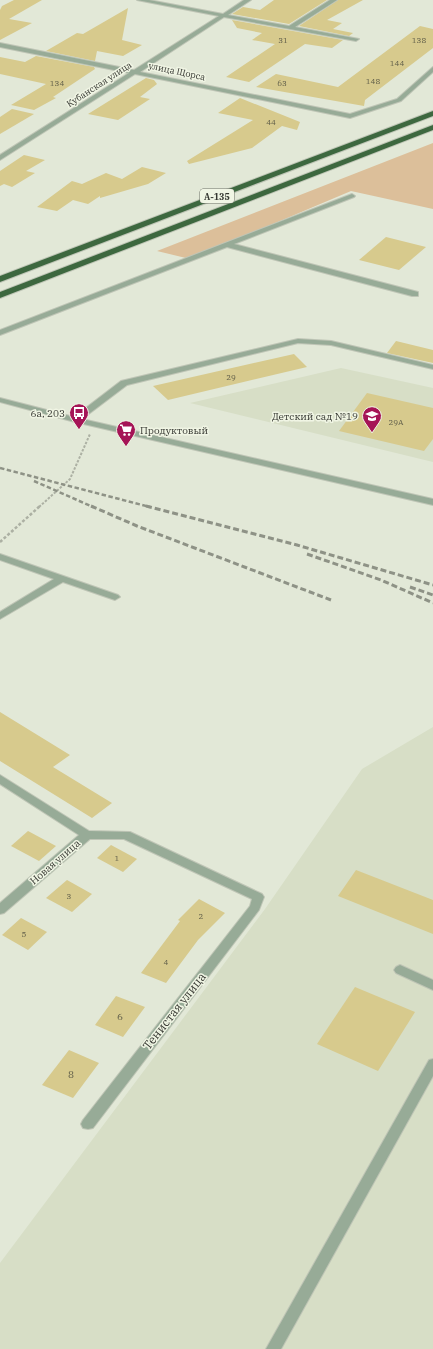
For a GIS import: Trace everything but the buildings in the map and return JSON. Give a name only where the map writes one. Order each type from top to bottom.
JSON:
[{"type":"highway","name":"А-135","points":[[0,278],[433,113]]},
{"type":"highway","name":"А-135","points":[[0,295],[433,127]]},
{"type":"street","points":[[140,0],[356,39]]},
{"type":"street","points":[[169,5],[178,0]]},
{"type":"street","name":"Кубанская улица","points":[[0,158],[248,0]]},
{"type":"street","points":[[290,28],[334,0]]},
{"type":"street","name":"улица Щорса","points":[[0,45],[350,116],[399,100],[433,69]]},
{"type":"street","points":[[0,333],[352,196]]},
{"type":"street","points":[[228,245],[416,294]]},
{"type":"street","points":[[75,420],[124,383],[298,341],[331,343],[433,368]]},
{"type":"street","points":[[0,400],[75,420],[433,502]]},
{"type":"street","points":[[0,557],[116,597]]},
{"type":"street","points":[[0,616],[61,579]]},
{"type":"street","name":"Новая улица","points":[[0,779],[87,835],[0,910]]},
{"type":"street","name":"Тенистая улица","points":[[87,835],[126,835],[258,897],[255,906],[88,1124]]},
{"type":"street","points":[[400,970],[433,985]]},
{"type":"street","points":[[273,1349],[433,1064]]},
{"type":"path","points":[[0,542],[70,479],[94,424]]},
{"type":"shaded area","points":[[433,143],[433,209],[351,191],[190,259],[157,251]]},
{"type":"shaded area","name":"Детский сад №19","points":[[341,368],[433,388],[433,462],[190,403]]},
{"type":"shaded area","points":[[433,727],[433,1349],[0,1349],[0,1263],[265,909],[362,769]]},
{"type":"railway","points":[[0,468],[150,507]]},
{"type":"railway","points":[[34,481],[93,507]]},
{"type":"railway","points":[[91,506],[137,526],[331,600]]},
{"type":"railway","points":[[146,506],[297,545],[433,585]]},
{"type":"railway","points":[[307,554],[381,580],[433,603]]},
{"type":"railway","points":[[410,587],[433,595]]},
{"type":"place","name":"6a, 203","points":[[79,430]]},
{"type":"place","name":"Детский сад №19","points":[[372,433]]},
{"type":"place","name":"Продуктовый","points":[[126,447]]}]
